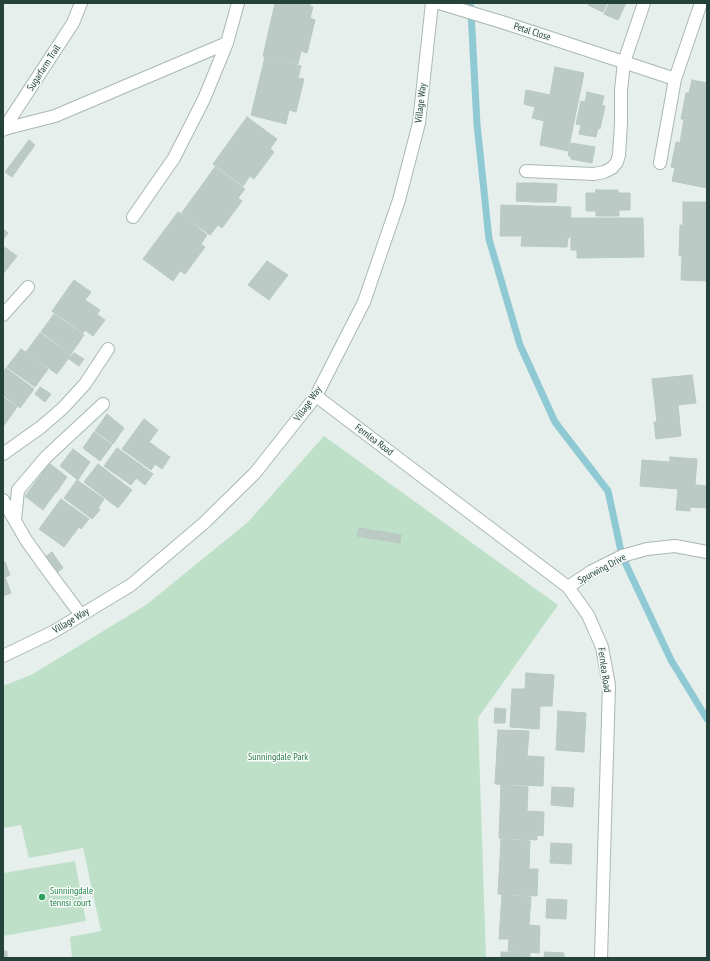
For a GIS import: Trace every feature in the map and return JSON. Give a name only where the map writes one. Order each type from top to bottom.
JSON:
[{"type":"street","name":"Sugarfarm Trail","points":[[4,130],[73,23],[81,3]]},
{"type":"street","points":[[134,217],[174,158],[204,99],[227,43],[238,3]]},
{"type":"street","name":"Village Way","points":[[3,656],[53,632],[131,586],[204,523],[255,473],[316,396],[364,302],[399,200],[419,123],[432,3]]},
{"type":"street","name":"Petal Close","points":[[439,3],[505,23],[675,80]]},
{"type":"street","points":[[526,171],[594,174],[604,172],[612,168],[617,162],[619,155],[621,90],[624,62],[644,3]]},
{"type":"street","points":[[660,163],[675,80],[700,3]]},
{"type":"street","points":[[4,130],[55,116],[227,43]]},
{"type":"street","points":[[3,315],[28,287]]},
{"type":"street","points":[[3,454],[41,427],[63,408],[85,384],[108,349]]},
{"type":"street","name":"Fernlea Road","points":[[316,396],[568,588],[588,615],[602,647],[609,685],[601,958]]},
{"type":"street","points":[[15,520],[18,490],[46,458],[103,404]]},
{"type":"street","points":[[3,500],[46,568],[81,615]]},
{"type":"street","name":"Spurwing Drive","points":[[568,588],[592,571],[622,556],[647,549],[675,546],[707,552]]},
{"type":"green space","name":"Sunningdale Park","points":[[324,436],[558,605],[478,718],[486,958],[72,958],[70,937],[101,931],[83,848],[29,858],[21,825],[3,828],[3,686],[31,675],[146,605],[248,522]]},
{"type":"green space","name":"Sunningdale tennsi court","points":[[75,861],[86,921],[3,936],[3,873]]},
{"type":"building","points":[[275,3],[297,3],[313,7],[310,18],[315,20],[307,53],[301,51],[298,64],[263,56]]},
{"type":"building","points":[[299,3],[311,3],[310,6]]},
{"type":"building","points":[[589,3],[607,3],[603,12],[588,5]]},
{"type":"building","points":[[609,3],[626,3],[618,20],[604,14]]},
{"type":"building","points":[[265,57],[301,66],[298,78],[304,79],[296,112],[289,110],[286,124],[251,115]]},
{"type":"building","points":[[555,67],[584,73],[568,151],[540,145],[544,121],[532,118],[535,107],[524,104],[526,90],[550,95]]},
{"type":"building","points":[[692,80],[707,83],[707,188],[672,181],[675,168],[671,167],[676,142],[680,143],[684,119],[681,119],[686,93],[689,93]]},
{"type":"building","points":[[587,92],[604,96],[602,105],[605,106],[600,129],[598,128],[596,137],[579,134],[581,125],[576,124],[581,101],[585,102]]},
{"type":"building","points":[[247,117],[277,139],[270,149],[274,152],[254,179],[250,176],[243,186],[213,164]]},
{"type":"building","points":[[29,140],[35,145],[12,177],[5,172]]},
{"type":"building","points":[[571,143],[595,147],[592,163],[571,159],[571,156],[568,156]]},
{"type":"building","points":[[215,167],[245,189],[238,198],[242,201],[222,228],[218,225],[210,235],[181,214]]},
{"type":"building","points":[[517,183],[535,183],[535,202],[516,201]]},
{"type":"building","points":[[535,183],[557,184],[556,202],[535,202]]},
{"type":"building","points":[[596,190],[618,190],[618,193],[630,193],[630,210],[619,210],[619,216],[596,216],[596,211],[586,211],[586,193],[595,193]]},
{"type":"building","points":[[683,202],[707,202],[707,281],[681,280],[682,256],[679,256],[680,225],[683,225]]},
{"type":"building","points":[[501,205],[571,207],[570,237],[568,238],[567,247],[521,246],[522,236],[500,236]]},
{"type":"building","points":[[178,212],[207,235],[201,244],[205,247],[185,274],[180,271],[173,281],[143,259]]},
{"type":"building","points":[[571,218],[643,218],[644,257],[577,258],[577,250],[571,250]]},
{"type":"building","points":[[3,229],[8,233],[3,240]]},
{"type":"building","points":[[3,246],[17,256],[3,274]]},
{"type":"building","points":[[267,261],[288,275],[269,300],[248,285]]},
{"type":"building","points":[[74,280],[91,292],[85,300],[100,310],[97,314],[105,320],[93,336],[85,330],[83,333],[52,311]]},
{"type":"building","points":[[54,314],[84,335],[71,354],[41,332]]},
{"type":"building","points":[[40,333],[71,355],[57,374],[26,352]]},
{"type":"building","points":[[21,349],[48,369],[35,387],[7,367]]},
{"type":"building","points":[[74,353],[84,359],[79,366],[69,359]]},
{"type":"building","points":[[6,368],[34,389],[20,408],[3,395],[3,373]]},
{"type":"building","points":[[692,375],[696,403],[678,405],[681,436],[656,439],[654,422],[657,422],[652,379]]},
{"type":"building","points":[[40,387],[51,394],[45,402],[35,394]]},
{"type":"building","points":[[3,397],[17,407],[3,427]]},
{"type":"building","points":[[107,414],[124,428],[113,444],[95,431]]},
{"type":"building","points":[[144,419],[158,430],[149,442],[170,457],[162,469],[155,464],[151,470],[122,449]]},
{"type":"building","points":[[94,432],[112,445],[100,461],[83,448]]},
{"type":"building","points":[[117,448],[153,474],[145,485],[136,478],[131,485],[104,466]]},
{"type":"building","points":[[73,449],[90,462],[78,480],[60,466]]},
{"type":"building","points":[[670,457],[697,459],[695,485],[707,486],[707,508],[690,507],[690,511],[676,510],[678,489],[640,486],[642,460],[670,462]]},
{"type":"building","points":[[49,463],[67,477],[56,493],[37,480]]},
{"type":"building","points":[[98,464],[132,490],[118,508],[84,482]]},
{"type":"building","points":[[37,480],[55,493],[43,510],[25,496]]},
{"type":"building","points":[[77,480],[104,499],[98,508],[100,510],[92,519],[64,498]]},
{"type":"building","points":[[61,499],[89,519],[81,529],[79,527],[64,547],[39,529]]},
{"type":"building","points":[[359,528],[401,535],[400,543],[357,536]]},
{"type":"building","points":[[52,552],[63,568],[56,573],[45,557]]},
{"type":"building","points":[[5,562],[10,575],[5,577],[11,593],[3,596],[3,563]]},
{"type":"building","points":[[526,673],[554,675],[552,706],[540,706],[539,729],[510,727],[512,689],[525,689]]},
{"type":"building","points":[[495,708],[506,709],[505,723],[494,723]]},
{"type":"building","points":[[558,711],[586,713],[585,733],[557,731]]},
{"type":"building","points":[[498,730],[529,731],[527,756],[544,757],[543,786],[495,784]]},
{"type":"building","points":[[557,731],[585,733],[584,752],[556,750]]},
{"type":"building","points":[[501,785],[528,787],[527,811],[544,812],[543,836],[537,835],[537,840],[499,838]]},
{"type":"building","points":[[552,787],[574,788],[573,807],[551,805]]},
{"type":"building","points":[[501,839],[530,841],[529,869],[538,869],[537,896],[498,894]]},
{"type":"building","points":[[551,843],[572,844],[571,864],[550,863]]},
{"type":"building","points":[[502,895],[531,897],[529,925],[540,926],[539,953],[508,951],[509,939],[499,939]]},
{"type":"building","points":[[547,899],[567,900],[566,919],[546,918]]},
{"type":"building","points":[[3,951],[7,951],[7,958],[3,958]]},
{"type":"building","points":[[501,952],[530,953],[530,958],[501,958]]},
{"type":"building","points":[[545,952],[564,953],[564,958],[544,958]]},
{"type":"waterway","points":[[470,3],[477,124],[489,239],[520,345],[555,422],[608,491],[622,556],[671,660],[707,719]]},
{"type":"place","name":"Sunningdale tennsi court","points":[[42,897]]}]
